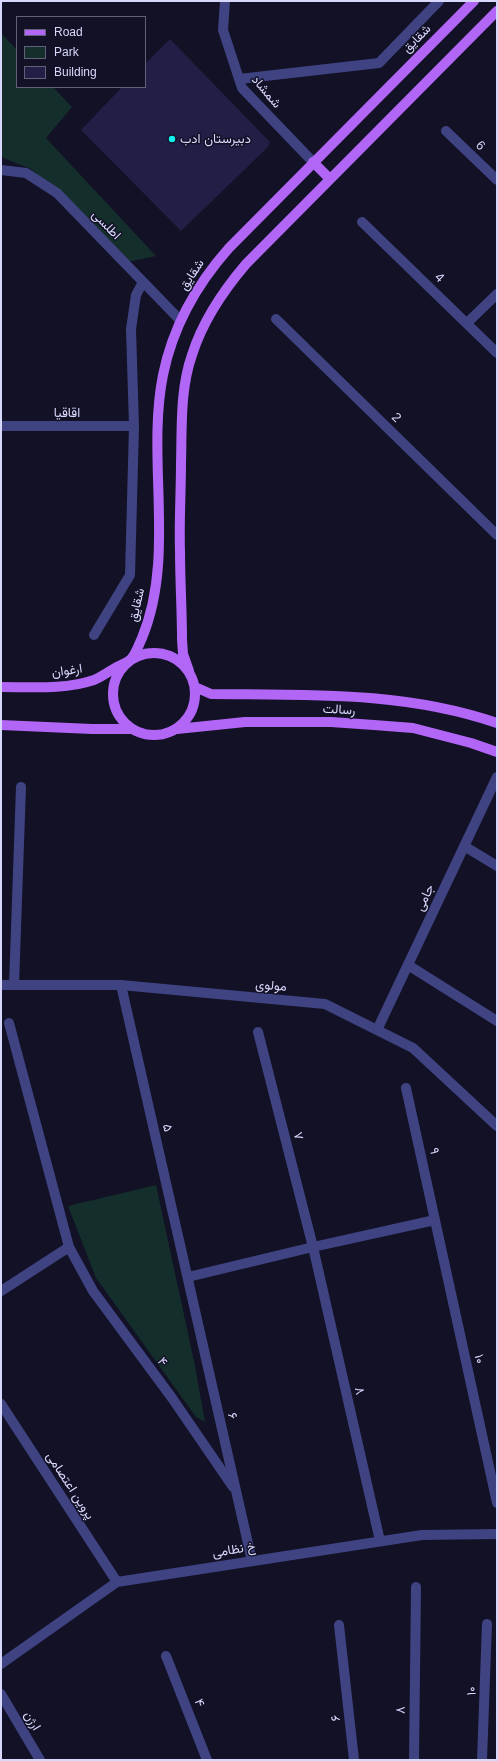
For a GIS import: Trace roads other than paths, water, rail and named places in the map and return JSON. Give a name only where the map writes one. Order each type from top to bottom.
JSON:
[{"type":"main road","name":"شقایق","points":[[131,659],[150,620],[155,590],[159,551],[157,458],[159,411],[163,375],[170,347],[180,320],[210,269],[229,248],[474,1]]},
{"type":"main road","points":[[1,725],[131,729],[147,735],[161,736],[177,729],[189,717],[195,702],[195,686],[183,654],[180,552],[182,414],[185,382],[192,355],[202,330],[216,302],[246,264],[497,11]]},
{"type":"main road","points":[[313,162],[330,179]]},
{"type":"main road","points":[[131,729],[119,717],[113,702],[113,687],[119,671],[131,659],[146,653],[162,653],[177,659],[189,671]]},
{"type":"main road","name":"ارغوان","points":[[1,687],[66,686],[95,679],[131,659]]},
{"type":"main road","name":"رسالت","points":[[195,686],[211,694],[324,694],[379,697],[422,703],[470,714],[497,723]]},
{"type":"main road","name":"رسالت","points":[[177,729],[245,722],[331,722],[413,728],[471,743],[497,752]]},
{"type":"street","points":[[215,1],[224,6]]},
{"type":"street","points":[[238,79],[379,63],[439,1]]},
{"type":"street","name":"شمشاد","points":[[224,6],[223,30],[242,88],[313,162]]},
{"type":"street","name":"6","points":[[446,131],[497,180]]},
{"type":"street","name":"اطلسی","points":[[1,170],[26,173],[57,193],[180,320]]},
{"type":"street","name":"4","points":[[362,222],[497,353]]},
{"type":"street","points":[[94,635],[130,575],[134,426],[131,329],[136,296],[143,282]]},
{"type":"street","points":[[467,323],[497,294]]},
{"type":"street","name":"2","points":[[276,319],[497,535]]},
{"type":"street","name":"اقاقیا","points":[[1,426],[134,426]]},
{"type":"street","name":"جامی","points":[[377,1030],[497,777]]},
{"type":"street","points":[[14,985],[21,787]]},
{"type":"street","points":[[464,846],[497,866]]},
{"type":"street","points":[[408,965],[497,1021]]},
{"type":"street","name":"مولوی","points":[[1,985],[121,985],[325,1004],[414,1048],[497,1126]]},
{"type":"street","name":"۵","points":[[121,985],[188,1277]]},
{"type":"street","name":"۴","points":[[9,1023],[69,1247],[93,1291],[172,1398],[236,1492]]},
{"type":"street","name":"۷","points":[[258,1032],[313,1247]]},
{"type":"street","name":"۹","points":[[406,1088],[435,1220]]},
{"type":"street","points":[[188,1277],[435,1220]]},
{"type":"street","name":"۱۰","points":[[435,1220],[497,1502]]},
{"type":"street","points":[[1,1291],[69,1247]]},
{"type":"street","name":"۸","points":[[313,1247],[380,1541]]},
{"type":"street","name":"۶","points":[[188,1277],[252,1561]]},
{"type":"street","name":"پروین اعتصامی","points":[[1,1404],[117,1582]]},
{"type":"street","name":"خ نظامی","points":[[1,1664],[117,1582],[422,1535],[497,1534]]},
{"type":"street","name":"۸","points":[[414,1760],[416,1588]]},
{"type":"street","name":"۱۰","points":[[482,1760],[487,1624]]},
{"type":"street","name":"۶","points":[[339,1625],[354,1760]]},
{"type":"street","name":"۴","points":[[166,1656],[207,1760]]},
{"type":"street","name":"ارژن","points":[[1,1694],[40,1760]]},
{"type":"place","name":"دبیرستان ادب","points":[[172,139]]}]
